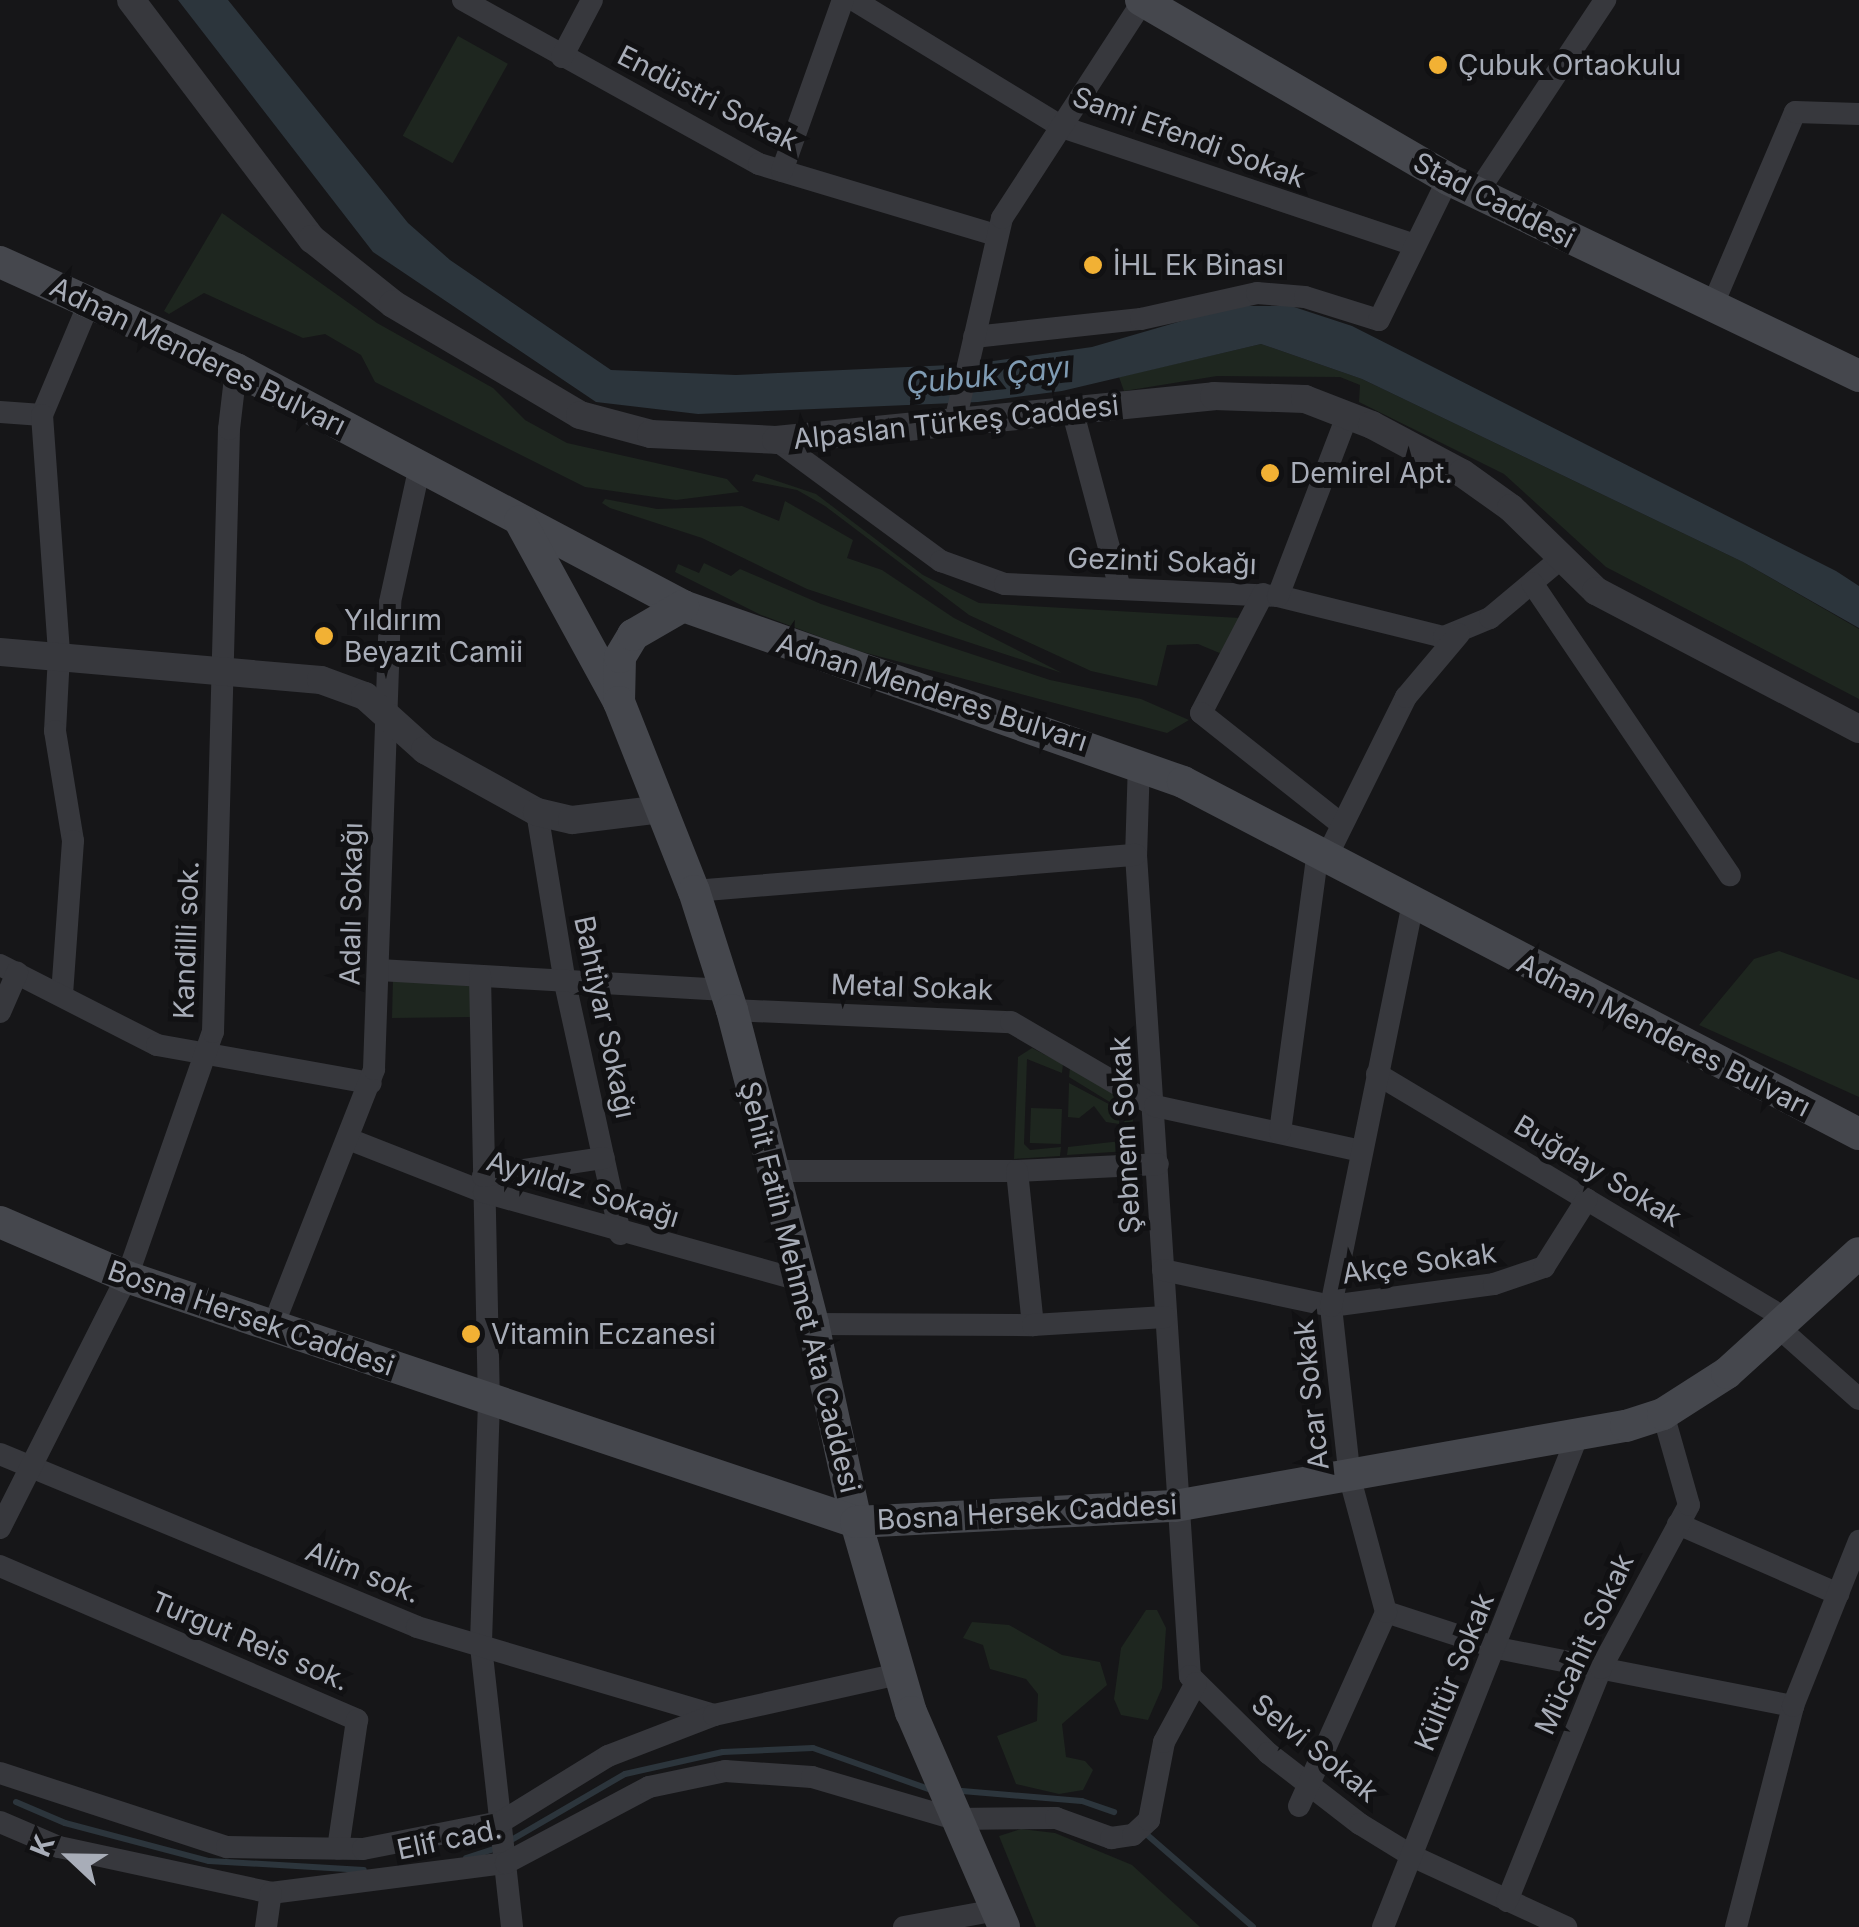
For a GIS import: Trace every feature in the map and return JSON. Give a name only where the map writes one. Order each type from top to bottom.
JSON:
[{"type":"main road","name":"Stad Caddesi","points":[[1142,1],[1462,186],[1711,309],[1859,376]]},
{"type":"main road","name":"Adnan Menderes Bulvarı","points":[[0,262],[236,369],[683,606],[1139,762],[1859,1134]]},
{"type":"main road","name":"Şehit Fatih Mehmet Ata Caddesi","points":[[520,521],[619,702],[694,891],[774,1170],[814,1324],[856,1522],[899,1674],[955,1819],[1001,1918]]},
{"type":"main road","name":"Şehit Fatih Mehmet Ata Caddesi","points":[[619,702],[620,657],[633,635],[683,606]]},
{"type":"main road","name":"Bosna Hersek Caddesi","points":[[0,1222],[127,1277],[856,1522],[1175,1506],[1577,1437],[1663,1414],[1727,1373],[1859,1253]]},
{"type":"street","name":"Alpaslan Türkeş Caddesi","points":[[130,0],[286,210],[341,266],[394,304],[602,424],[664,435],[776,440],[957,416],[1073,413],[1267,394],[1348,414],[1486,489],[1596,591],[1859,728]]},
{"type":"street","name":"Endüstri Sokak","points":[[464,0],[491,8],[562,56],[782,172],[996,235]]},
{"type":"street","points":[[562,56],[592,0]]},
{"type":"street","points":[[782,172],[843,0]]},
{"type":"street","name":"Sami Efendi Sokak","points":[[854,0],[1062,126],[1411,244]]},
{"type":"street","points":[[974,337],[1141,320],[1257,293],[1304,297],[1378,320],[1411,244],[1462,186],[1605,0]]},
{"type":"street","points":[[957,416],[996,235],[1142,1]]},
{"type":"street","points":[[1711,309],[1794,112],[1859,114]]},
{"type":"street","points":[[62,995],[73,841],[55,732],[59,655],[42,414],[89,302]]},
{"type":"street","name":"Kandilli sok.","points":[[0,1528],[127,1277],[214,1032],[228,429],[236,369]]},
{"type":"street","points":[[0,412],[42,414]]},
{"type":"street","points":[[1073,413],[1120,588]]},
{"type":"street","points":[[1340,823],[1201,714],[1270,595],[1348,414]]},
{"type":"street","name":"Gezinti Sokağı","points":[[776,440],[961,572],[1018,585],[1270,595],[1424,635],[1459,634]]},
{"type":"street","name":"Adalı Sokağı","points":[[273,1326],[352,1140],[371,1083],[380,970],[385,714],[394,573],[420,466]]},
{"type":"street","points":[[1280,1132],[1323,854],[1406,697],[1459,634],[1559,560]]},
{"type":"street","points":[[1532,583],[1730,875]]},
{"type":"street","points":[[0,652],[225,670],[348,686],[448,765],[537,812],[572,820],[663,809]]},
{"type":"street","name":"Şebnem Sokak","points":[[1139,762],[1136,855],[1155,1106],[1175,1506]]},
{"type":"street","name":"Bahtiyar Sokağı","points":[[537,812],[564,983],[620,1234]]},
{"type":"street","points":[[694,891],[1136,855]]},
{"type":"street","name":"Acar Sokak","points":[[1386,1612],[1350,1479],[1331,1306],[1413,904]]},
{"type":"street","points":[[0,1012],[8,969],[157,1045],[205,1058],[371,1083]]},
{"type":"street","name":"Metal Sokak","points":[[380,970],[1012,1022],[1155,1106],[1361,1151]]},
{"type":"street","points":[[480,976],[489,1401],[481,1646],[512,1927]]},
{"type":"street","name":"Buğday Sokak","points":[[1378,1074],[1587,1199],[1783,1324],[1859,1399]]},
{"type":"street","name":"Ayyıldız Sokağı","points":[[352,1140],[620,1234],[803,1281]]},
{"type":"street","points":[[484,1184],[604,1158]]},
{"type":"street","points":[[774,1170],[1016,1171],[1158,1164]]},
{"type":"street","points":[[1016,1171],[1032,1325]]},
{"type":"street","name":"Akçe Sokak","points":[[1163,1270],[1331,1306],[1524,1278],[1554,1255],[1587,1199]]},
{"type":"street","points":[[814,1324],[1032,1325],[1165,1317]]},
{"type":"street","name":"Mücahit Sokak","points":[[1506,1901],[1601,1668],[1678,1524],[1690,1490],[1663,1414]]},
{"type":"street","name":"Kültür Sokak","points":[[1383,1927],[1497,1648],[1577,1437]]},
{"type":"street","name":"Alim sok.","points":[[0,1454],[417,1627],[714,1715]]},
{"type":"street","points":[[955,1819],[1021,1814],[1056,1818],[1110,1838],[1133,1835],[1157,1802],[1164,1742],[1196,1682],[1185,1656],[1175,1506]]},
{"type":"street","points":[[1678,1524],[1838,1594]]},
{"type":"street","points":[[1736,1927],[1793,1706],[1859,1541]]},
{"type":"street","name":"Turgut Reis sok.","points":[[0,1566],[357,1720],[338,1848]]},
{"type":"street","points":[[1304,1796],[1386,1612],[1497,1648],[1793,1706]]},
{"type":"street","name":"Elif cad.","points":[[2,1781],[227,1847],[338,1848],[502,1822],[608,1756],[714,1715],[899,1674]]},
{"type":"street","name":"Selvi Sokak","points":[[1196,1682],[1304,1796],[1412,1856],[1566,1927]]},
{"type":"street","name":"Elif cad.","points":[[0,1822],[59,1848],[271,1893],[506,1863],[649,1787],[725,1770],[812,1777],[955,1819]]},
{"type":"street","points":[[266,1927],[271,1893]]},
{"type":"street","points":[[904,1927],[1001,1918]]},
{"type":"shaded area","points":[[458,36],[508,64],[453,163],[403,136]]},
{"type":"shaded area","points":[[222,213],[377,323],[493,388],[525,420],[567,443],[727,479],[739,492],[676,500],[585,487],[375,382],[361,355],[325,334],[303,338],[204,293],[169,314],[164,311]]},
{"type":"shaded area","points":[[1261,344],[1362,379],[1743,562],[1859,629],[1859,699],[1606,567],[1504,474],[1359,402],[1360,385],[1340,377],[1217,376],[1124,391],[1119,377]]},
{"type":"shaded area","points":[[756,474],[816,494],[923,575],[979,603],[1240,618],[1222,654],[1198,644],[1167,645],[1157,686],[1091,671],[969,615],[825,506],[797,490],[752,481]]},
{"type":"shaded area","points":[[605,499],[657,509],[742,506],[779,521],[785,501],[853,540],[847,558],[882,570],[954,618],[1062,673],[807,589],[702,538],[610,508],[602,503]]},
{"type":"shaded area","points":[[704,563],[731,576],[740,569],[821,604],[1050,680],[1141,699],[1189,720],[1167,733],[855,650],[761,615],[675,572],[678,564],[699,573]]},
{"type":"shaded area","points":[[1779,951],[1859,980],[1859,1097],[1699,1025],[1754,959]]},
{"type":"shaded area","points":[[393,978],[471,984],[472,1017],[392,1018]]},
{"type":"shaded area","points":[[1032,1048],[1063,1064],[1062,1073],[1027,1059],[1024,1144],[1030,1150],[1061,1147],[1060,1156],[1014,1159],[1018,1057]]},
{"type":"shaded area","points":[[1070,1067],[1129,1098],[1135,1108],[1128,1151],[1067,1155],[1068,1147],[1121,1141],[1126,1112],[1069,1077]]},
{"type":"shaded area","points":[[1069,1083],[1120,1110],[1119,1124],[1106,1122],[1094,1106],[1079,1118],[1068,1117]]},
{"type":"shaded area","points":[[1031,1108],[1062,1109],[1061,1144],[1030,1143]]},
{"type":"shaded area","points":[[1146,1610],[1157,1610],[1166,1628],[1162,1688],[1148,1720],[1121,1715],[1114,1699],[1121,1648]]},
{"type":"shaded area","points":[[972,1622],[1009,1625],[1062,1655],[1100,1662],[1107,1685],[1062,1724],[1066,1757],[1085,1761],[1093,1770],[1083,1790],[1059,1794],[1016,1784],[997,1736],[1037,1721],[1038,1694],[1026,1679],[990,1669],[983,1645],[963,1638]]},
{"type":"shaded area","points":[[1021,1829],[1055,1833],[1132,1865],[1200,1927],[1036,1927],[999,1836]]},
{"type":"water","name":"Çubuk Çayı","points":[[178,0],[228,0],[408,223],[450,260],[611,370],[736,375],[972,364],[1092,347],[1233,306],[1291,306],[1352,326],[1836,571],[1859,586],[1859,628],[1743,562],[1362,379],[1261,344],[1062,391],[978,402],[698,414],[596,402],[373,252]]},
{"type":"waterway","points":[[508,1842],[625,1774],[723,1752],[813,1748],[929,1789]]},
{"type":"waterway","points":[[962,1791],[1082,1801],[1114,1812]]},
{"type":"waterway","points":[[16,1802],[65,1823],[209,1861],[364,1870]]},
{"type":"waterway","points":[[1145,1833],[1253,1927]]},
{"type":"waterway","points":[[466,1858],[497,1848]]},
{"type":"place","name":"Çubuk Ortaokulu","points":[[1438,65]]},
{"type":"place","name":"İHL Ek Binası","points":[[1093,265]]},
{"type":"place","name":"Demirel Apt.","points":[[1270,473]]},
{"type":"place","name":"Yıldırım Beyazıt Camii","points":[[324,636]]},
{"type":"place","name":"Vitamin Eczanesi","points":[[471,1334]]}]
